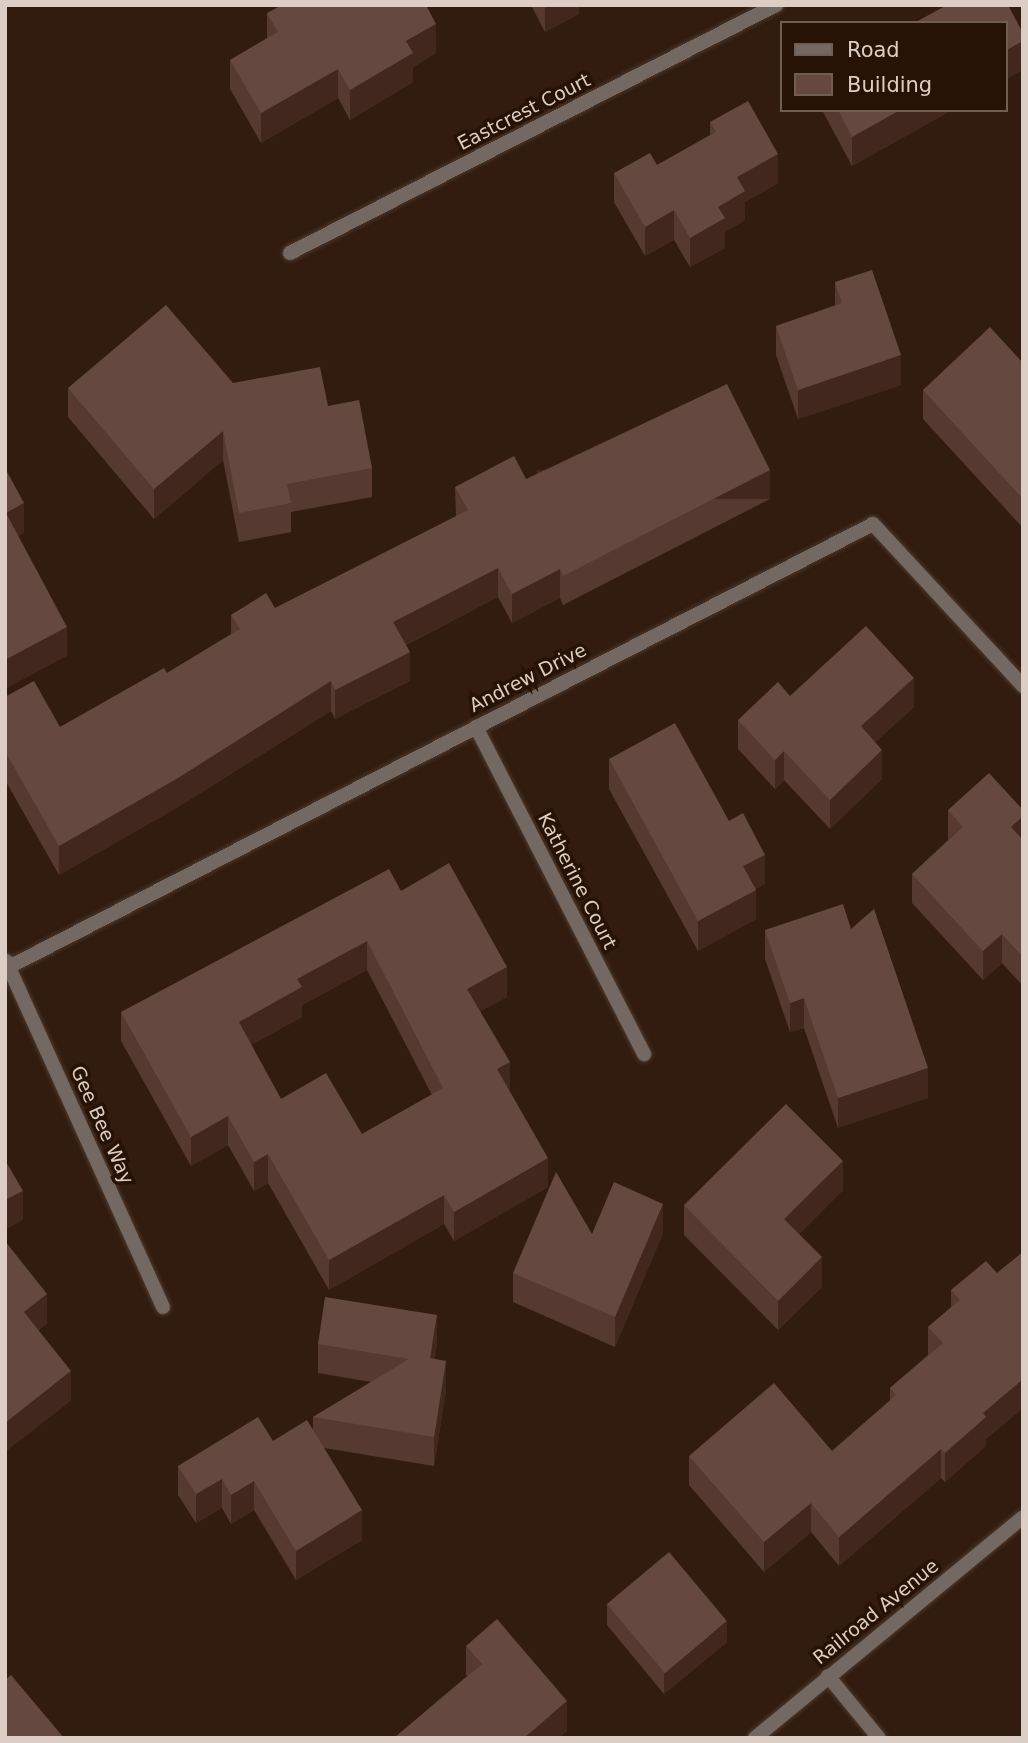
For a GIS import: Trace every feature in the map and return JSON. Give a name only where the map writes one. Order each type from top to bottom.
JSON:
[{"type":"street","name":"Eastcrest Court","points":[[290,253],[776,5]]},
{"type":"street","name":"Andrew Drive","points":[[7,965],[873,524],[1023,686]]},
{"type":"street","name":"Katherine Court","points":[[476,727],[644,1054]]},
{"type":"street","name":"Gee Bee Way","points":[[7,965],[163,1307]]},
{"type":"street","name":"Railroad Avenue","points":[[755,1738],[1023,1517]]},
{"type":"street","points":[[828,1676],[879,1738]]},
{"type":"building","points":[[282,5],[426,5],[436,24],[406,41],[413,53],[350,90],[338,69],[261,113],[230,60],[278,32],[267,13]]},
{"type":"building","points":[[947,5],[1008,5],[1023,33],[1023,41],[1007,50],[1007,21],[918,21]]},
{"type":"building","points":[[748,101],[778,154],[737,177],[745,191],[718,207],[725,218],[690,238],[674,210],[645,227],[614,173],[650,153],[657,165],[716,132],[710,122]]},
{"type":"building","points":[[839,112],[896,112],[852,137]]},
{"type":"building","points":[[872,270],[901,355],[798,390],[776,326],[842,303],[835,282]]},
{"type":"building","points":[[166,305],[233,383],[320,367],[328,406],[359,400],[372,468],[287,484],[291,503],[239,513],[223,431],[154,489],[68,388]]},
{"type":"building","points":[[990,327],[1023,363],[1023,499],[923,390]]},
{"type":"building","points":[[727,384],[770,470],[563,576],[560,569],[512,594],[498,568],[393,622],[410,652],[335,690],[331,681],[178,778],[59,846],[5,751],[5,697],[34,681],[60,727],[164,668],[167,673],[240,629],[231,615],[266,593],[275,608],[468,510],[455,487],[514,456],[526,479]]},
{"type":"building","points":[[5,468],[24,503],[6,513],[67,627],[5,660]]},
{"type":"building","points":[[866,626],[914,678],[861,726],[882,750],[830,800],[784,751],[775,760],[738,720],[778,682],[790,696]]},
{"type":"building","points":[[675,723],[729,821],[743,813],[765,855],[743,866],[756,890],[698,921],[609,759]]},
{"type":"building","points":[[989,773],[1023,810],[1023,816],[1011,827],[1023,840],[1023,957],[1002,934],[983,951],[912,874],[963,827],[948,810]]},
{"type":"building","points":[[449,863],[507,967],[467,989],[510,1062],[497,1069],[548,1158],[454,1212],[444,1195],[329,1260],[268,1154],[254,1162],[228,1116],[191,1137],[121,1012],[389,869],[401,891]],"holes":[[[367,941],[443,1088],[362,1134],[326,1073],[281,1099],[239,1022],[302,987],[297,979]]]},
{"type":"building","points":[[843,904],[851,929],[874,909],[928,1068],[838,1098],[804,998],[790,1003],[765,930]]},
{"type":"building","points":[[786,1104],[843,1161],[784,1219],[822,1257],[778,1301],[684,1205]]},
{"type":"building","points":[[5,1160],[23,1191],[5,1200]]},
{"type":"building","points":[[556,1172],[592,1234],[614,1182],[663,1204],[615,1317],[513,1273]]},
{"type":"building","points":[[5,1241],[47,1294],[24,1312],[71,1371],[5,1423]]},
{"type":"building","points":[[1023,1252],[1023,1379],[983,1413],[986,1417],[945,1453],[941,1449],[839,1537],[811,1503],[764,1542],[689,1456],[774,1383],[832,1451],[896,1395],[890,1388],[943,1343],[928,1327],[960,1300],[951,1290],[986,1261],[997,1273]]},
{"type":"building","points":[[325,1297],[437,1315],[430,1358],[446,1361],[434,1437],[313,1417],[409,1359],[318,1344]]},
{"type":"building","points":[[258,1417],[273,1441],[307,1420],[362,1510],[296,1551],[254,1481],[231,1495],[222,1479],[196,1494],[178,1466]]},
{"type":"building","points":[[669,1552],[727,1621],[665,1673],[607,1604]]},
{"type":"building","points":[[497,1619],[567,1701],[524,1738],[394,1738],[482,1664],[466,1646]]},
{"type":"building","points":[[11,1675],[64,1738],[5,1738],[5,1680]]}]
